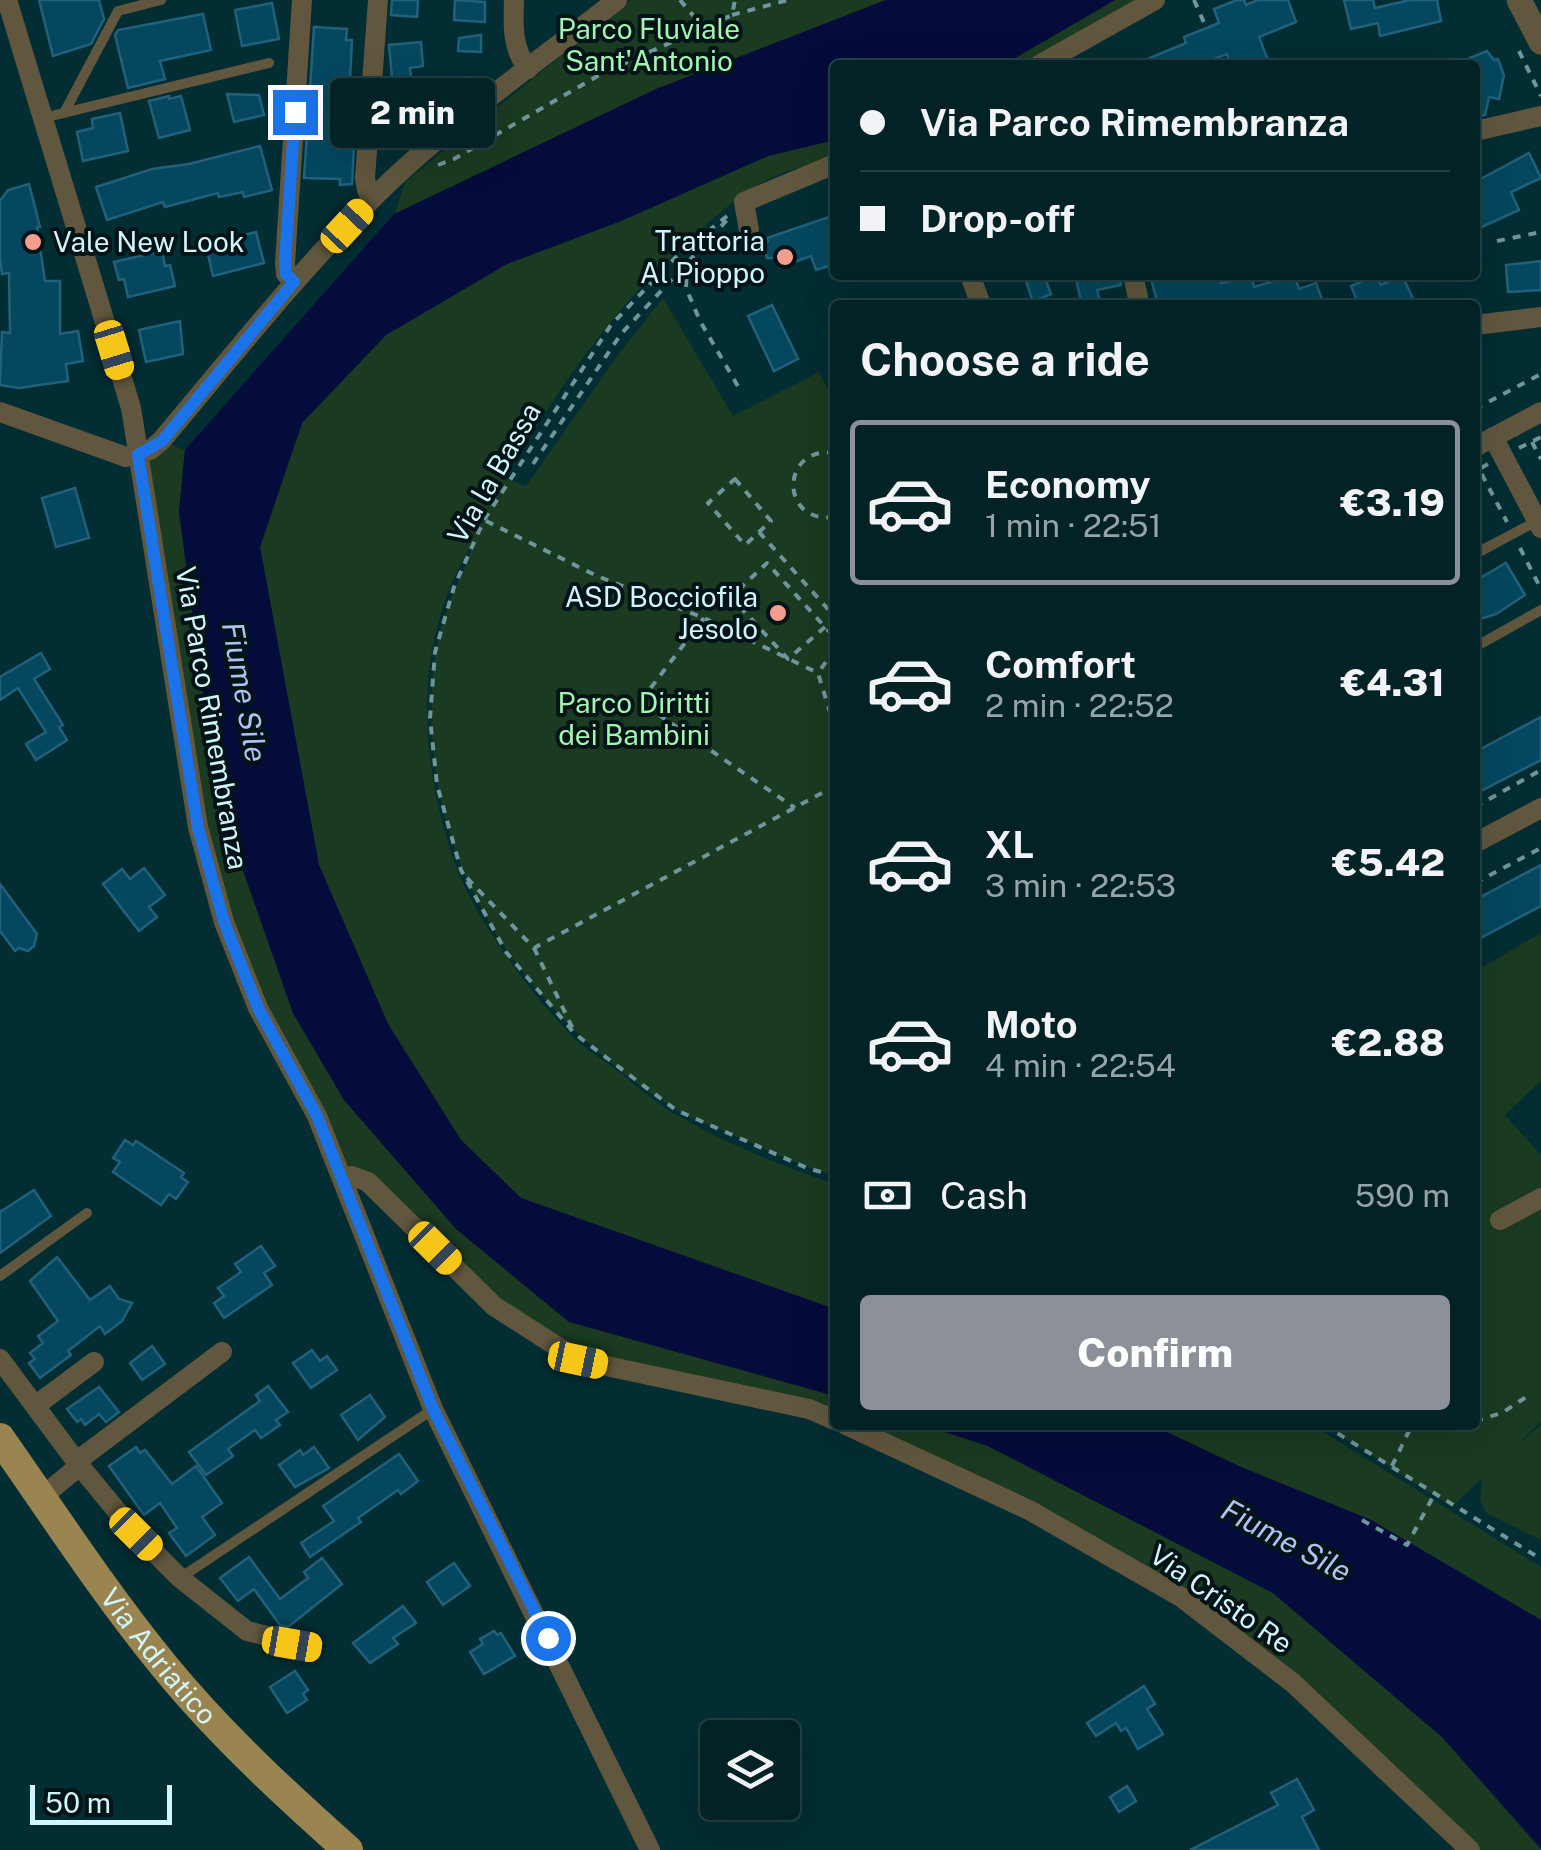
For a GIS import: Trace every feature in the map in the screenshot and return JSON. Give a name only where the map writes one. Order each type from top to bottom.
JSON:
[{"type":"main road","name":"Via Adriatico","points":[[0,1438],[99,1582],[166,1669],[238,1746],[348,1850]]},
{"type":"street","name":"Via Parco Rimembranza","points":[[6,0],[132,408],[198,828],[224,922],[258,1008],[317,1116],[433,1409],[650,1850]]},
{"type":"street","points":[[294,282],[286,274],[285,262],[302,0]]},
{"type":"street","points":[[373,198],[365,178],[378,0]]},
{"type":"street","points":[[514,0],[513,34],[528,69]]},
{"type":"street","points":[[0,412],[126,457],[138,455],[162,441],[294,282],[373,198],[617,0]]},
{"type":"street","points":[[1048,60],[1155,0]]},
{"type":"street","points":[[1519,0],[1541,42]]},
{"type":"street","points":[[1480,130],[1541,116]]},
{"type":"street","points":[[749,230],[744,202],[830,166]]},
{"type":"street","points":[[1480,324],[1541,317]]},
{"type":"street","points":[[1539,524],[1503,457],[1484,442],[1541,412]]},
{"type":"street","points":[[1480,840],[1541,808]]},
{"type":"street","points":[[342,1179],[352,1176],[368,1182],[494,1306],[578,1360],[808,1408],[830,1418]]},
{"type":"street","points":[[1500,1220],[1541,1198]]},
{"type":"street","points":[[42,1498],[85,1455],[222,1352]]},
{"type":"street","points":[[0,1359],[79,1465],[136,1534],[180,1578],[246,1631],[312,1647]]},
{"type":"street","points":[[35,1406],[94,1362]]},
{"type":"street","name":"Via Cristo Re","points":[[857,1430],[1028,1510],[1180,1597],[1293,1683],[1470,1850]]},
{"type":"lane","points":[[64,112],[118,11],[161,0]]},
{"type":"lane","points":[[43,118],[269,63]]},
{"type":"lane","points":[[1480,551],[1539,524]]},
{"type":"lane","points":[[1480,644],[1541,610]]},
{"type":"lane","points":[[0,1276],[87,1213]]},
{"type":"lane","points":[[180,1578],[433,1409]]},
{"type":"path","points":[[680,0],[702,26]]},
{"type":"path","points":[[732,15],[735,0]]},
{"type":"path","points":[[438,165],[603,73],[702,26],[788,0]]},
{"type":"path","points":[[1194,0],[1205,25]]},
{"type":"path","points":[[533,464],[621,334],[744,202]]},
{"type":"path","name":"Via la Bassa","points":[[744,202],[676,258],[611,325],[484,520],[454,587],[435,652],[430,718],[437,785],[461,870],[506,952],[576,1034],[676,1110],[830,1175]]},
{"type":"path","points":[[1497,241],[1541,232]]},
{"type":"path","points":[[687,263],[686,288],[700,322],[739,388]]},
{"type":"path","points":[[1480,406],[1541,374]]},
{"type":"path","points":[[1480,468],[1541,436]]},
{"type":"path","points":[[1532,442],[1541,459]]},
{"type":"path","points":[[830,453],[806,458],[795,474],[793,487],[796,500],[805,511],[820,518],[830,517]]},
{"type":"path","points":[[1480,473],[1541,589]]},
{"type":"path","points":[[735,479],[771,522],[759,532],[745,545],[708,503],[735,479]]},
{"type":"path","points":[[484,520],[597,576],[704,618],[818,672]]},
{"type":"path","points":[[759,532],[830,611]]},
{"type":"path","points":[[788,660],[731,597],[767,564],[830,632]]},
{"type":"path","points":[[704,618],[640,702],[795,808]]},
{"type":"path","points":[[788,660],[825,626]]},
{"type":"path","points":[[818,672],[830,655]]},
{"type":"path","points":[[818,672],[830,712]]},
{"type":"path","points":[[1480,804],[1541,770]]},
{"type":"path","points":[[1509,776],[1514,785]]},
{"type":"path","points":[[534,948],[830,789]]},
{"type":"path","points":[[1480,880],[1541,848]]},
{"type":"path","points":[[461,870],[534,948],[576,1034]]},
{"type":"path","points":[[1480,1420],[1502,1413],[1529,1395]]},
{"type":"path","points":[[1332,1430],[1541,1559]]},
{"type":"path","points":[[1391,1468],[1410,1430]]},
{"type":"path","points":[[1362,1520],[1406,1546],[1434,1495]]},
{"type":"green space","name":"Parco Fluviale Sant'Antonio","points":[[630,0],[886,0],[656,90],[395,214],[405,182]]},
{"type":"green space","points":[[1115,0],[1144,0],[1036,60],[1012,60]]},
{"type":"green space","name":"Parco Diritti dei Bambini","points":[[830,141],[830,159],[785,172],[752,188],[676,251],[647,281],[570,376],[505,482],[508,479],[526,486],[663,298],[733,416],[819,372],[830,393],[830,1174],[686,1116],[617,1067],[566,1022],[522,971],[486,916],[458,857],[440,794],[432,727],[438,641],[474,541],[439,619],[427,702],[429,744],[444,828],[466,889],[524,980],[573,1037],[660,1104],[694,1125],[774,1162],[830,1182],[830,1307],[520,1198],[461,1140],[388,1024],[319,865],[260,547],[302,423],[386,335],[507,264],[621,221],[768,156]]},
{"type":"green space","points":[[161,441],[185,450],[179,512],[203,693],[225,819],[293,1013],[344,1100],[812,1389],[830,1394],[830,1419],[578,1360],[494,1306],[352,1176],[224,922],[138,455]]},
{"type":"green space","points":[[1541,933],[1541,1081],[1505,1115],[1541,1155],[1541,1421],[1517,1445],[1541,1425],[1541,1540],[1486,1513],[1480,1500],[1482,1478],[1452,1507],[1332,1430],[1480,1430],[1480,968]]},
{"type":"green space","points":[[856,1430],[938,1430],[988,1446],[1273,1593],[1442,1737],[1541,1850],[1470,1850],[1181,1597]]},
{"type":"green space","points":[[1163,1430],[1320,1430],[1541,1567],[1541,1620],[1371,1520]]},
{"type":"water","name":"Fiume Sile","points":[[886,0],[1115,0],[1012,60],[830,60],[830,141],[768,156],[621,221],[507,264],[386,335],[302,423],[260,547],[319,865],[388,1024],[461,1140],[521,1198],[830,1307],[830,1395],[569,1322],[456,1229],[344,1100],[293,1013],[225,819],[203,693],[179,511],[185,450],[394,214],[656,89]]},
{"type":"water","name":"Fiume Sile","points":[[938,1430],[1163,1430],[1371,1520],[1541,1620],[1541,1848],[1442,1737],[1273,1593],[988,1446]]},
{"type":"building","points":[[39,0],[99,0],[104,19],[91,44],[53,56]]},
{"type":"building","points":[[392,0],[418,0],[417,17],[391,15]]},
{"type":"building","points":[[455,0],[485,2],[485,22],[454,20]]},
{"type":"building","points":[[1237,0],[1244,0],[1246,5],[1258,0],[1288,0],[1296,22],[1259,37],[1268,60],[1229,60],[1227,54],[1211,60],[1145,60],[1186,43],[1184,37],[1219,23],[1214,9]]},
{"type":"building","points":[[1344,0],[1373,0],[1375,8],[1410,0],[1437,0],[1441,21],[1380,36],[1378,23],[1351,29]]},
{"type":"building","points":[[272,3],[279,39],[242,46],[235,10]]},
{"type":"building","points":[[203,14],[211,50],[160,61],[165,79],[128,88],[115,35],[118,30]]},
{"type":"building","points":[[314,27],[347,29],[346,40],[352,40],[352,184],[340,185],[340,179],[304,178]]},
{"type":"building","points":[[481,35],[481,52],[458,51],[459,38]]},
{"type":"building","points":[[421,42],[423,66],[410,68],[416,120],[387,124],[386,78],[392,77],[389,45]]},
{"type":"building","points":[[1487,51],[1494,60],[1498,59],[1504,75],[1499,99],[1489,97],[1485,115],[1480,116],[1480,60],[1470,58]]},
{"type":"building","points":[[227,94],[259,95],[264,115],[234,122]]},
{"type":"building","points":[[181,96],[190,130],[159,138],[149,101]]},
{"type":"building","points":[[120,113],[128,151],[83,161],[77,132],[93,128],[92,119]]},
{"type":"building","points":[[260,146],[272,190],[244,197],[243,192],[219,197],[218,193],[165,207],[163,202],[107,220],[96,187],[152,169]]},
{"type":"building","points":[[1529,153],[1541,178],[1511,192],[1519,210],[1480,228],[1480,179]]},
{"type":"building","points":[[29,184],[40,227],[45,281],[60,281],[60,334],[78,331],[83,361],[66,364],[68,381],[19,388],[0,385],[2,332],[10,333],[9,273],[2,274],[0,258],[0,201],[8,190]]},
{"type":"building","points":[[830,217],[830,266],[816,270],[811,256],[780,267],[778,258],[767,258],[762,243]]},
{"type":"building","points":[[256,232],[264,263],[213,276],[207,250],[229,245],[227,239]]},
{"type":"building","points":[[162,251],[175,286],[128,297],[114,262]]},
{"type":"building","points":[[1541,261],[1541,290],[1508,292],[1506,265]]},
{"type":"building","points":[[1026,280],[1046,280],[1051,294],[1032,300]]},
{"type":"building","points":[[1076,280],[1120,280],[1121,285],[1097,290],[1100,300],[1081,300]]},
{"type":"building","points":[[1151,280],[1253,280],[1254,287],[1277,280],[1296,280],[1299,289],[1316,283],[1322,300],[1157,300]]},
{"type":"building","points":[[1365,280],[1378,280],[1381,285],[1404,280],[1414,300],[1357,300],[1351,286]]},
{"type":"building","points":[[772,305],[798,359],[774,371],[748,316]]},
{"type":"building","points":[[180,321],[183,354],[146,362],[139,330]]},
{"type":"building","points":[[75,488],[89,538],[56,547],[42,498]]},
{"type":"building","points":[[1506,563],[1525,595],[1496,614],[1480,619],[1480,578]]},
{"type":"building","points":[[41,653],[50,669],[34,679],[63,725],[59,727],[67,740],[36,760],[26,744],[46,732],[18,688],[0,700],[0,677]]},
{"type":"building","points":[[1541,717],[1541,760],[1480,791],[1480,749]]},
{"type":"building","points":[[1541,865],[1541,906],[1480,938],[1480,897]]},
{"type":"building","points":[[144,868],[165,895],[149,907],[157,917],[139,931],[103,884],[122,869],[130,879]]},
{"type":"building","points":[[0,884],[37,934],[28,951],[15,951],[0,931]]},
{"type":"building","points":[[125,1140],[133,1145],[136,1141],[184,1173],[181,1177],[188,1182],[176,1199],[169,1194],[161,1205],[113,1172],[120,1162],[113,1158]]},
{"type":"building","points":[[34,1190],[51,1216],[0,1253],[0,1212]]},
{"type":"building","points":[[261,1246],[275,1266],[264,1273],[272,1285],[224,1318],[214,1303],[224,1296],[218,1288],[241,1272],[235,1264]]},
{"type":"building","points":[[57,1257],[90,1300],[110,1286],[119,1299],[132,1303],[122,1321],[105,1334],[100,1326],[40,1378],[29,1363],[35,1359],[30,1353],[43,1343],[38,1336],[58,1321],[30,1281]]},
{"type":"building","points":[[152,1346],[165,1364],[142,1380],[130,1363]]},
{"type":"building","points":[[312,1350],[320,1361],[327,1356],[337,1370],[311,1388],[293,1363]]},
{"type":"building","points":[[268,1386],[288,1412],[276,1420],[280,1425],[261,1438],[255,1430],[228,1449],[233,1456],[206,1475],[189,1452],[260,1401],[256,1395]]},
{"type":"building","points":[[99,1387],[119,1412],[106,1422],[99,1414],[85,1425],[81,1419],[77,1422],[67,1409]]},
{"type":"building","points":[[370,1395],[385,1417],[358,1440],[341,1415]]},
{"type":"building","points":[[136,1447],[140,1453],[145,1450],[172,1484],[196,1466],[222,1503],[202,1517],[215,1535],[186,1556],[169,1533],[177,1528],[160,1503],[144,1515],[109,1466]]},
{"type":"building","points":[[314,1447],[329,1468],[295,1487],[279,1465],[300,1450],[303,1455]]},
{"type":"building","points":[[399,1454],[418,1481],[358,1518],[361,1522],[310,1557],[301,1543],[334,1521],[323,1506]]},
{"type":"building","points":[[249,1557],[280,1599],[308,1578],[304,1572],[322,1558],[342,1584],[288,1627],[280,1625],[254,1589],[238,1601],[220,1578]]},
{"type":"building","points":[[454,1563],[470,1586],[443,1605],[427,1582]]},
{"type":"building","points":[[403,1606],[416,1623],[393,1638],[398,1644],[370,1663],[353,1643]]},
{"type":"building","points":[[494,1631],[497,1635],[501,1633],[515,1656],[484,1674],[470,1652],[483,1644],[480,1639]]},
{"type":"building","points":[[295,1671],[308,1690],[303,1694],[307,1700],[287,1713],[270,1687]]},
{"type":"building","points":[[1144,1686],[1155,1704],[1147,1709],[1163,1734],[1138,1749],[1126,1728],[1121,1731],[1116,1723],[1096,1736],[1087,1723]]},
{"type":"building","points":[[1297,1779],[1314,1810],[1302,1817],[1319,1850],[1190,1850],[1278,1805],[1271,1793]]},
{"type":"building","points":[[1127,1786],[1136,1801],[1119,1812],[1110,1797]]},
{"type":"place","name":"Vale New Look","points":[[33,242]]},
{"type":"place","name":"Trattoria Al Pioppo","points":[[785,257]]},
{"type":"place","name":"ASD Bocciofila Jesolo","points":[[778,613]]},
{"type":"route","points":[[295,112],[285,262],[286,274],[294,282],[162,441],[138,455],[198,828],[224,922],[258,1008],[317,1116],[433,1409],[548,1638]]}]
